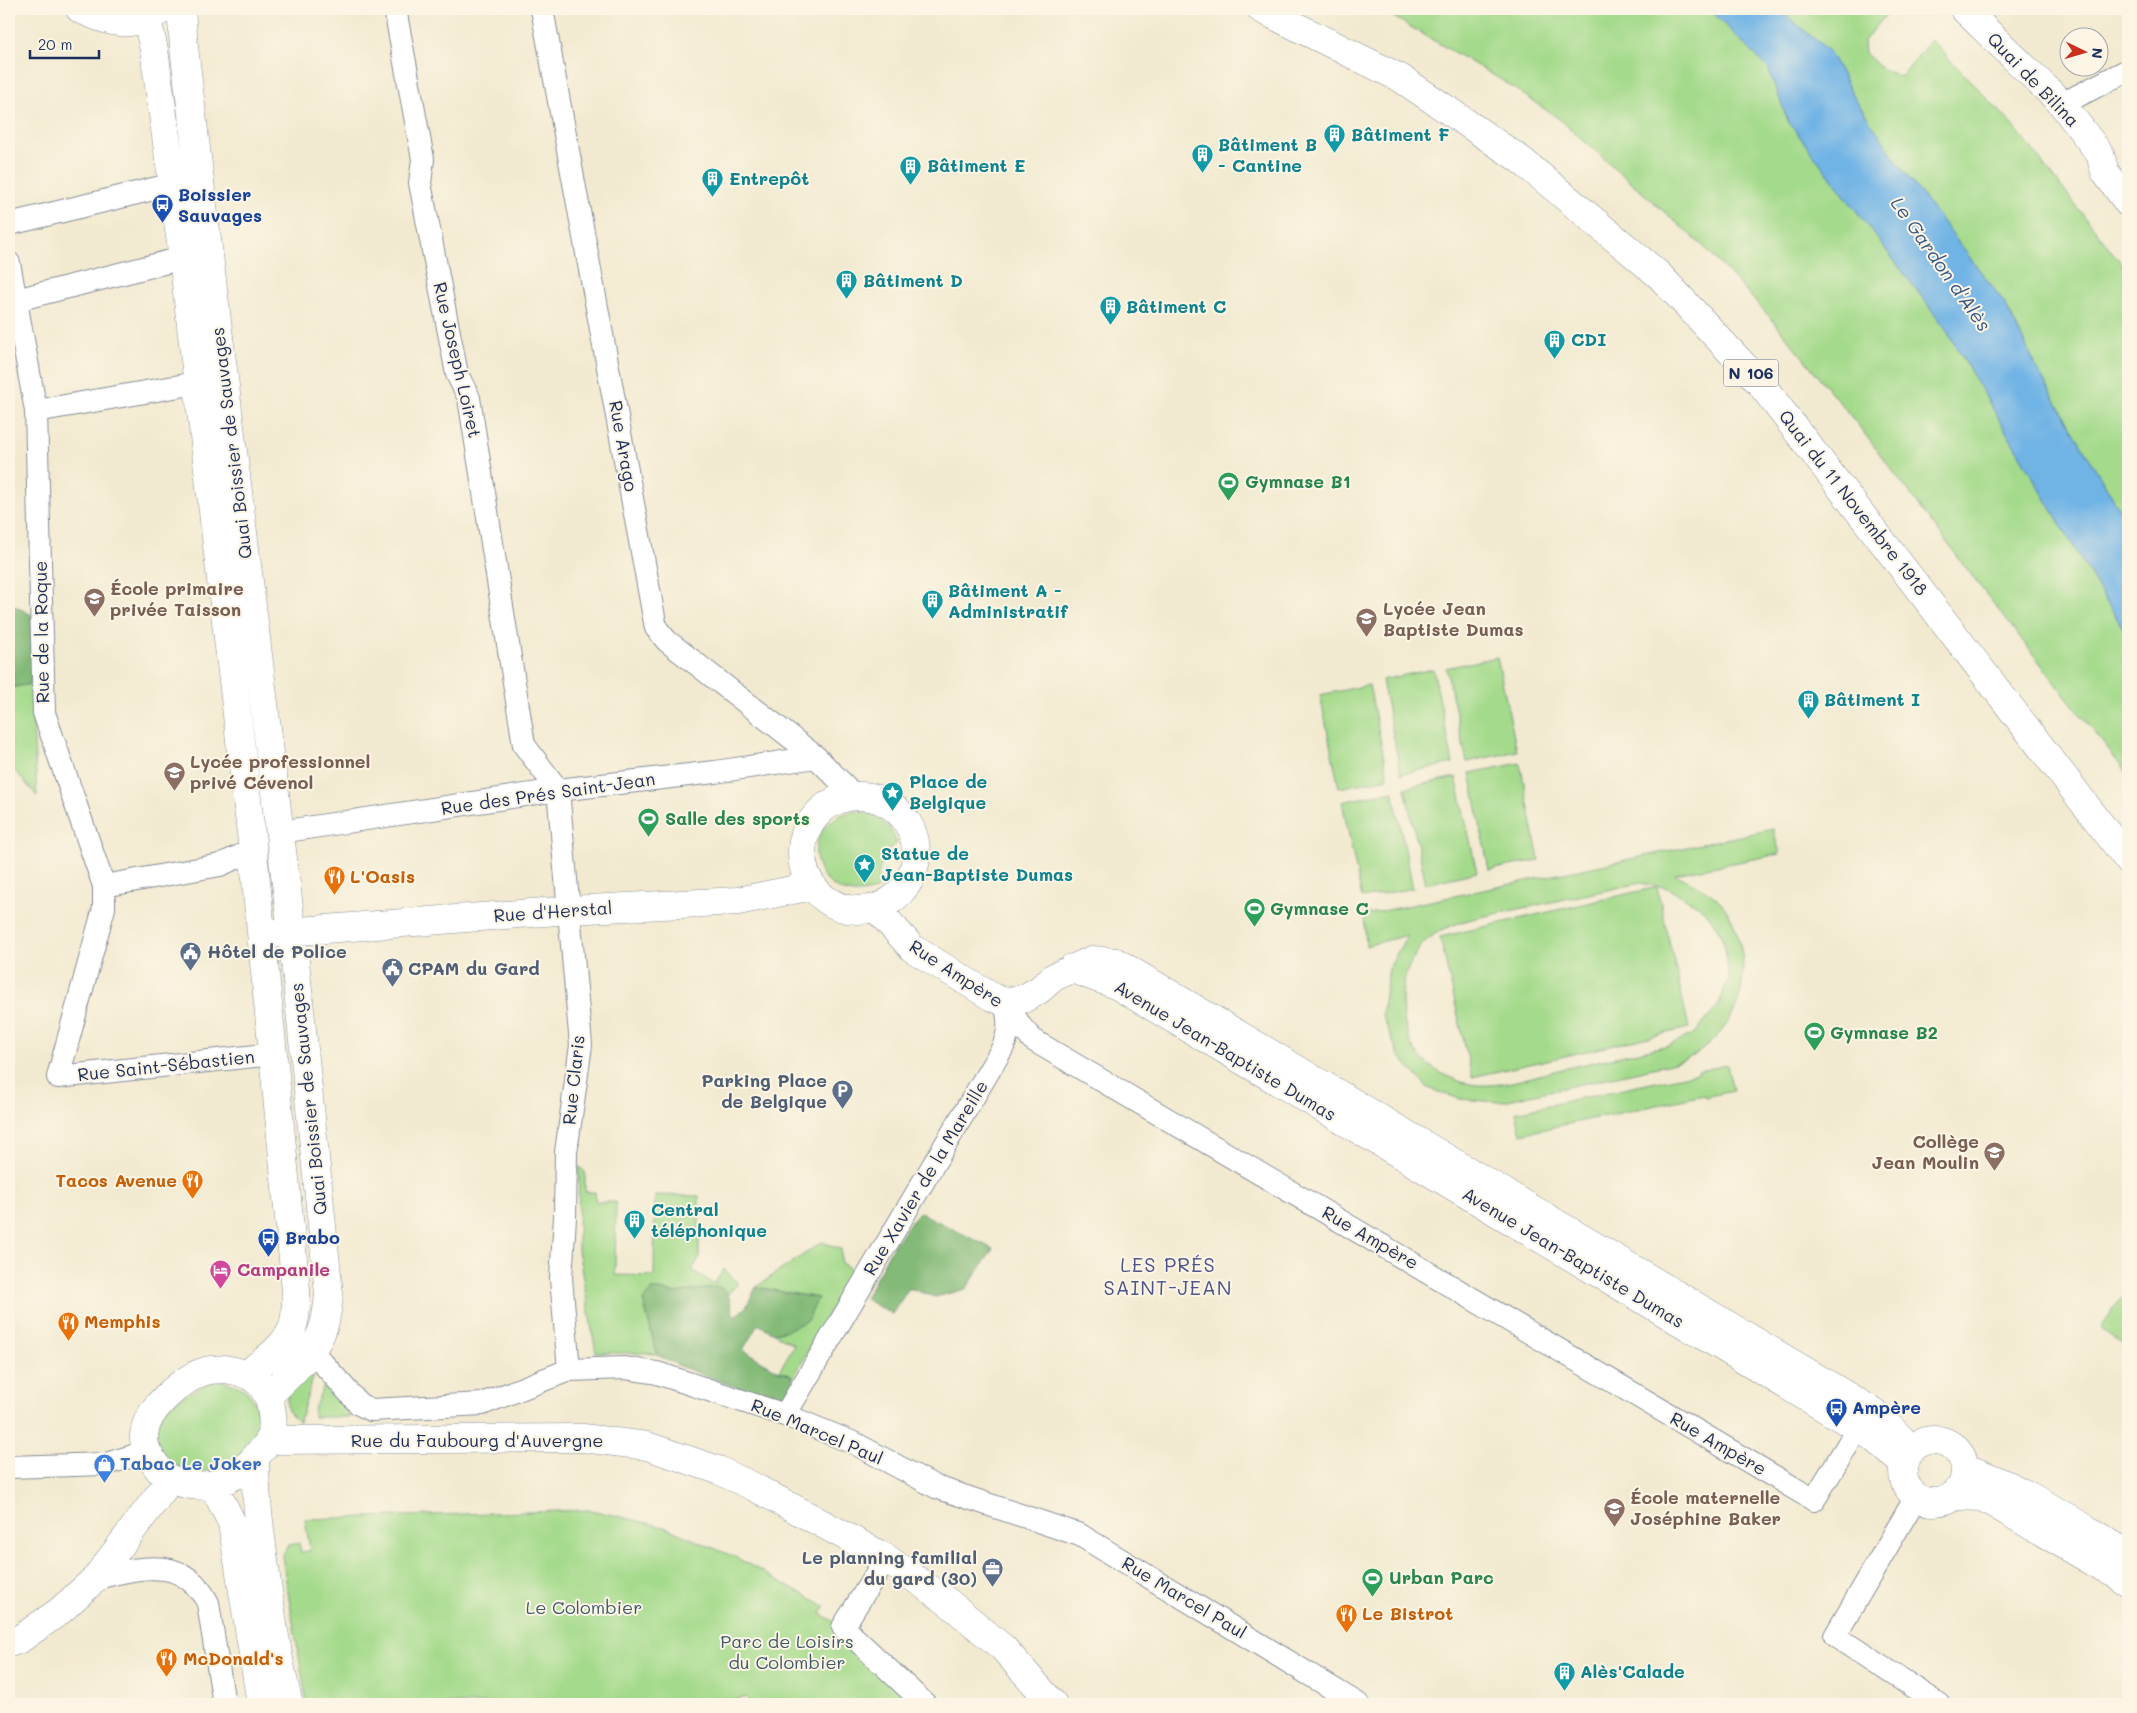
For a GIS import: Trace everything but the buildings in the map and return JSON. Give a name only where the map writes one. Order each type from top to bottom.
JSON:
[{"type":"main road","points":[[80,9],[101,19],[122,22],[155,14]]},
{"type":"main road","name":"Quai Boissier de Sauvages","points":[[182,9],[184,47],[292,932],[329,1294],[324,1325],[312,1350],[269,1395]]},
{"type":"main road","name":"Quai du 11 Novembre 1918","points":[[1261,9],[1402,79],[1521,160],[1659,275],[1760,383],[2128,860]]},
{"type":"main road","name":"Quai de Bilina","points":[[1964,9],[2062,104],[2100,154],[2105,172],[2128,203]]},
{"type":"main road","name":"Quai Boissier de Sauvages","points":[[155,14],[154,50],[174,184],[262,934],[296,1290],[296,1314],[291,1332],[265,1361],[247,1374]]},
{"type":"main road","name":"Quai de Bilina","points":[[2100,154],[2118,160],[2128,173]]},
{"type":"main road","points":[[854,795],[867,795],[890,804],[899,811],[909,824],[916,841],[916,858],[913,874],[908,883],[890,902],[876,908],[851,910],[834,905],[823,898],[812,886],[803,865],[802,843],[810,822],[824,808],[841,798],[854,795]]},
{"type":"main road","points":[[252,850],[280,832]]},
{"type":"main road","name":"Rue d'Herstal","points":[[262,934],[570,910],[738,901],[812,886]]},
{"type":"main road","name":"Rue Ampère","points":[[876,908],[912,948],[992,997],[1005,1002]]},
{"type":"main road","name":"Avenue Jean-Baptiste Dumas","points":[[1072,968],[1092,960],[1116,962],[1876,1413],[1907,1456]]},
{"type":"main road","points":[[1005,1002],[1022,999],[1039,990],[1054,977],[1072,968]]},
{"type":"main road","name":"Avenue Jean-Baptiste Dumas","points":[[1072,968],[1086,976],[1102,979],[1118,986],[1907,1456]]},
{"type":"main road","points":[[225,1369],[247,1374],[257,1380],[269,1395],[272,1428],[262,1449],[242,1472],[213,1485],[197,1487],[170,1480],[159,1470],[146,1452],[145,1431],[149,1420],[171,1391],[206,1371],[225,1369]]},
{"type":"main road","name":"Rue du Faubourg d'Auvergne","points":[[262,1449],[583,1438],[647,1446],[718,1470],[754,1487],[886,1558],[948,1602],[1003,1648],[1044,1701]]},
{"type":"main road","points":[[1952,1496],[1962,1484],[1965,1468],[1963,1459],[1954,1447],[1942,1441],[1931,1440],[1918,1444],[1907,1456],[1904,1481],[1916,1497],[1938,1502],[1952,1496],[1982,1497],[2128,1582]]},
{"type":"main road","points":[[262,1449],[256,1501],[268,1593],[282,1678],[289,1704]]},
{"type":"main road","points":[[1965,1468],[1996,1478],[2023,1492],[2128,1554]]},
{"type":"main road","points":[[9,1643],[20,1639],[60,1611],[96,1578],[170,1480]]},
{"type":"main road","points":[[213,1485],[232,1523],[261,1704]]},
{"type":"street","name":"Rue Joseph Loiret","points":[[395,9],[422,159],[420,183],[457,374],[469,398],[524,745],[558,790]]},
{"type":"street","name":"Rue Arago","points":[[542,9],[656,628],[666,641],[816,757],[854,795]]},
{"type":"street","points":[[2062,104],[2128,70]]},
{"type":"street","points":[[9,224],[174,184]]},
{"type":"street","points":[[16,300],[183,258]]},
{"type":"street","name":"Rue de la Roque","points":[[9,263],[36,411],[44,713],[104,886],[104,908],[58,1077]]},
{"type":"street","points":[[36,411],[197,383]]},
{"type":"street","name":"Rue des Prés Saint-Jean","points":[[280,832],[558,790],[715,772],[816,757]]},
{"type":"street","name":"Rue Claris","points":[[558,790],[581,1045],[566,1152],[561,1278],[569,1370]]},
{"type":"street","points":[[104,886],[220,865],[252,850]]},
{"type":"street","name":"Rue Xavier de la Mareille","points":[[785,1415],[1002,1049],[1009,1034],[1010,1022],[1005,1002]]},
{"type":"street","name":"Rue Ampère","points":[[1005,1002],[1022,1028],[1033,1040],[1814,1500],[1858,1428]]},
{"type":"street","name":"Rue Saint-Sébastien","points":[[58,1077],[274,1054]]},
{"type":"street","name":"Rue Marcel Paul","points":[[312,1350],[359,1404],[370,1410],[482,1404],[569,1370],[625,1368],[657,1373],[785,1415],[856,1444],[936,1488],[1080,1535],[1358,1704]]},
{"type":"street","points":[[9,1466],[106,1464],[146,1452]]},
{"type":"street","points":[[1916,1497],[1835,1636],[1939,1704]]},
{"type":"street","points":[[886,1558],[843,1627],[925,1704]]},
{"type":"street","points":[[96,1578],[142,1567],[177,1571],[202,1592],[208,1604],[224,1704]]},
{"type":"green space","points":[[1380,9],[1709,9],[1768,68],[1788,121],[1944,326],[2128,636],[2128,775],[1982,589],[1858,425],[1770,317],[1703,246],[1558,118],[1503,81]]},
{"type":"green space","points":[[1778,9],[1891,9],[1864,41],[1865,53],[1882,69],[1901,77],[1931,40],[2012,124],[2128,272],[2128,524],[2041,376],[2004,302],[1905,173],[1857,102],[1829,51]]},
{"type":"green space","points":[[9,603],[32,615],[31,684],[9,688]]},
{"type":"green space","points":[[1497,657],[1517,751],[1467,762],[1446,668]]},
{"type":"green space","points":[[1433,669],[1453,763],[1401,774],[1382,680]]},
{"type":"green space","points":[[31,684],[37,796],[9,764],[9,688]]},
{"type":"green space","points":[[1369,685],[1388,778],[1339,788],[1320,695]]},
{"type":"green space","points":[[1520,763],[1539,860],[1489,870],[1470,773]]},
{"type":"green space","points":[[1456,777],[1477,872],[1426,884],[1405,788]]},
{"type":"green space","points":[[1393,791],[1413,888],[1362,898],[1342,802]]},
{"type":"green space","points":[[854,811],[875,816],[881,820],[890,829],[897,843],[884,858],[878,876],[878,889],[856,893],[838,889],[825,878],[818,864],[816,848],[821,832],[834,819]]},
{"type":"green space","points":[[1773,829],[1780,854],[1675,874],[1703,889],[1722,904],[1731,918],[1739,940],[1743,973],[1737,1004],[1721,1031],[1710,1043],[1693,1056],[1671,1064],[1499,1102],[1460,1099],[1428,1088],[1399,1056],[1382,1015],[1389,968],[1407,935],[1366,946],[1364,915]],"holes":[[[1640,883],[1668,888],[1697,905],[1708,915],[1718,928],[1724,943],[1729,978],[1718,1006],[1695,1033],[1669,1045],[1512,1082],[1486,1085],[1474,1085],[1448,1077],[1428,1065],[1417,1054],[1410,1041],[1403,1011],[1402,999],[1405,976],[1422,945],[1438,932],[1472,919]]]},
{"type":"green space","points":[[1657,887],[1689,1028],[1472,1077],[1440,937]]},
{"type":"green space","points":[[1727,1065],[1733,1091],[1705,1097],[1704,1095],[1521,1134],[1516,1112],[1698,1073],[1698,1071]]},
{"type":"green space","points":[[579,1166],[585,1172],[585,1192],[595,1192],[596,1202],[616,1202],[615,1275],[654,1276],[655,1195],[699,1196],[699,1259],[692,1270],[714,1284],[724,1269],[738,1283],[728,1294],[719,1287],[674,1293],[661,1290],[643,1300],[657,1355],[647,1353],[596,1353],[578,1250]]},
{"type":"green space","points":[[919,1212],[993,1249],[966,1289],[935,1297],[909,1288],[892,1314],[865,1299],[894,1244]]},
{"type":"green space","points":[[822,1242],[841,1249],[841,1263],[853,1270],[793,1378],[790,1374],[779,1371],[794,1345],[774,1333],[788,1330],[818,1298],[756,1287]]},
{"type":"green space","points":[[719,1287],[728,1294],[734,1317],[746,1307],[756,1287],[818,1298],[808,1320],[788,1330],[774,1333],[758,1324],[743,1350],[779,1371],[790,1374],[794,1381],[787,1395],[776,1402],[680,1366],[657,1355],[643,1300],[652,1290],[674,1293]]},
{"type":"green space","points":[[2128,1289],[2128,1347],[2101,1328]]},
{"type":"green space","points":[[305,1369],[316,1369],[299,1422],[288,1411],[287,1398],[291,1388]]},
{"type":"green space","points":[[215,1379],[243,1389],[253,1399],[258,1415],[257,1431],[249,1445],[237,1458],[221,1467],[204,1472],[187,1471],[173,1465],[162,1451],[157,1438],[160,1420],[164,1411],[170,1405]]},
{"type":"green space","points":[[324,1385],[350,1413],[349,1417],[314,1417],[313,1411]]},
{"type":"green space","name":"Le Colombier","points":[[591,1510],[664,1527],[737,1558],[825,1606],[821,1614],[832,1620],[925,1704],[749,1704],[747,1697],[718,1704],[307,1704],[282,1557],[288,1545],[299,1543],[301,1552],[310,1551],[305,1519]]},
{"type":"water","name":"Le Gardon d'Alès","points":[[1709,9],[1778,9],[1829,51],[1857,102],[1905,173],[2004,302],[2041,376],[2128,524],[2128,636],[1944,326],[1788,121],[1768,68]]},
{"type":"place","name":"Bâtiment F","points":[[1335,154]]},
{"type":"place","name":"Bâtiment B - Cantine","points":[[1202,174]]},
{"type":"place","name":"Bâtiment E","points":[[911,185]]},
{"type":"place","name":"Entrepôt","points":[[713,198]]},
{"type":"place","name":"Boissier Sauvages","points":[[162,224]]},
{"type":"place","name":"Bâtiment D","points":[[847,300]]},
{"type":"place","name":"Bâtiment C","points":[[1110,326]]},
{"type":"place","name":"CDI","points":[[1555,359]]},
{"type":"place","name":"Gymnase B1","points":[[1229,501]]},
{"type":"place","name":"École primaire privée Taisson","points":[[94,618]]},
{"type":"place","name":"Bâtiment A - Administratif","points":[[932,620]]},
{"type":"place","name":"Lycée Jean Baptiste Dumas","points":[[1367,638]]},
{"type":"place","name":"Bâtiment I","points":[[1808,719]]},
{"type":"place","name":"Lycée professionnel privé Cévenol","points":[[174,791]]},
{"type":"place","name":"Place de Belgique","points":[[893,811]]},
{"type":"place","name":"Salle des sports","points":[[649,838]]},
{"type":"place","name":"Statue de Jean-Baptiste Dumas","points":[[865,883]]},
{"type":"place","name":"L'Oasis","points":[[334,896]]},
{"type":"place","name":"Gymnase C","points":[[1254,928]]},
{"type":"place","name":"Hôtel de Police","points":[[191,971]]},
{"type":"place","name":"CPAM du Gard","points":[[392,988]]},
{"type":"place","name":"Gymnase B2","points":[[1814,1052]]},
{"type":"place","name":"Parking Place de Belgique","points":[[843,1110]]},
{"type":"place","name":"Collège Jean Moulin","points":[[1995,1171]]},
{"type":"place","name":"Tacos Avenue","points":[[193,1200]]},
{"type":"place","name":"Central téléphonique","points":[[635,1239]]},
{"type":"place","name":"Brabo","points":[[269,1257]]},
{"type":"place","name":"Campanile","points":[[221,1289]]},
{"type":"place","name":"Memphis","points":[[68,1341]]},
{"type":"place","name":"Ampère","points":[[1836,1427]]},
{"type":"place","name":"Tabac Le Joker","points":[[104,1483]]},
{"type":"place","name":"École maternelle Joséphine Baker","points":[[1614,1527]]},
{"type":"place","name":"Le planning familial du gard (30)","points":[[993,1587]]},
{"type":"place","name":"Urban Parc","points":[[1373,1597]]},
{"type":"place","name":"Le Bistrot","points":[[1346,1633]]},
{"type":"place","name":"McDonald's","points":[[167,1678]]},
{"type":"place","name":"Alès'Calade","points":[[1564,1691]]},
{"type":"district","name":"LES PRÉS SAINT-JEAN","points":[[1168,1276]]},
{"type":"park label","name":"Parc de Loisirs du Colombier","points":[[787,1652]]}]
